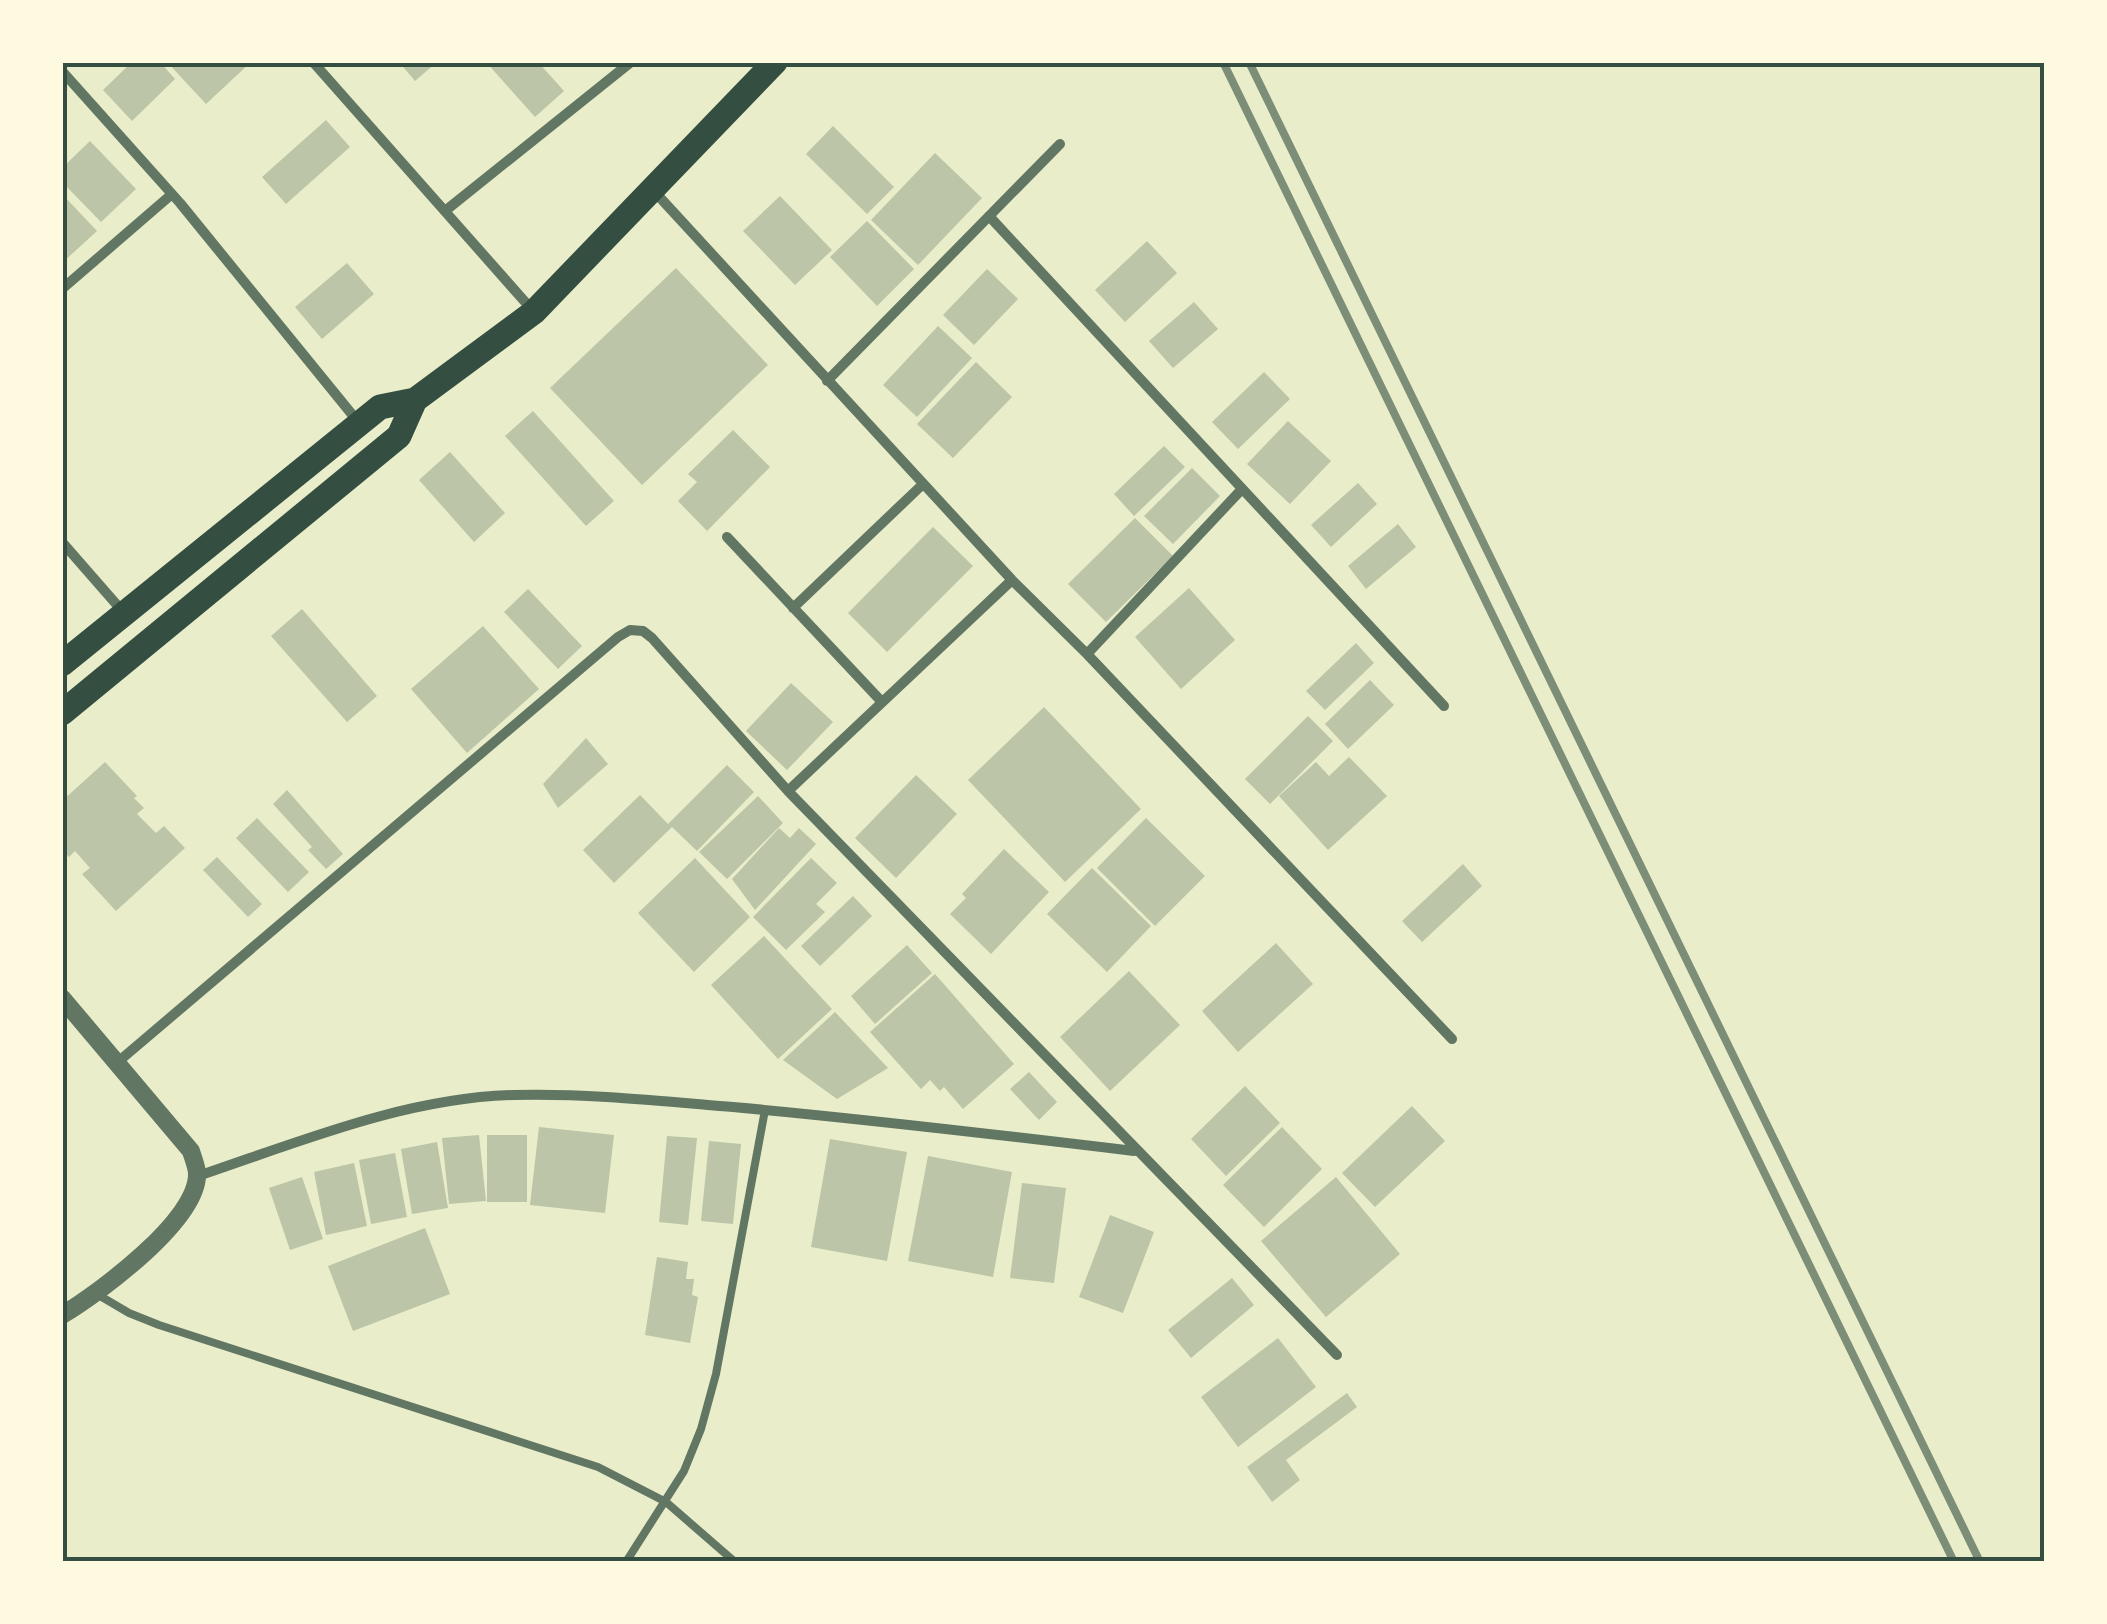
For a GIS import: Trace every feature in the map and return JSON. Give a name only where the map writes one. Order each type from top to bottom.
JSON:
[{"type":"main road","points":[[62,664],[380,407],[415,400],[534,312],[775,62]]},
{"type":"main road","points":[[62,713],[399,436],[415,400]]},
{"type":"street","points":[[313,62],[534,312]]},
{"type":"street","points":[[445,211],[631,62]]},
{"type":"street","points":[[62,70],[172,194],[360,424]]},
{"type":"street","points":[[827,381],[1060,144]]},
{"type":"street","points":[[653,189],[1012,580],[1452,1039]]},
{"type":"street","points":[[62,289],[172,194]]},
{"type":"street","points":[[989,216],[1444,706]]},
{"type":"street","points":[[793,608],[922,484]]},
{"type":"street","points":[[1087,654],[1242,489]]},
{"type":"street","points":[[727,537],[882,702]]},
{"type":"street","points":[[62,542],[124,614]]},
{"type":"street","points":[[788,792],[1012,580]]},
{"type":"street","points":[[119,1062],[618,636],[630,630],[643,631],[788,792],[1337,1355]]},
{"type":"street","points":[[62,998],[191,1151],[198,1176],[189,1200],[173,1224],[62,1316]]},
{"type":"street","points":[[198,1176],[408,1109],[512,1095],[633,1099],[901,1122],[1135,1151]]},
{"type":"lane","points":[[626,1562],[684,1471],[716,1374],[764,1110]]},
{"type":"lane","points":[[95,1292],[128,1313],[159,1325],[598,1468],[666,1502],[735,1562]]},
{"type":"building","points":[[132,62],[160,62],[175,79],[132,121],[103,90]]},
{"type":"building","points":[[167,62],[251,62],[206,104]]},
{"type":"building","points":[[399,62],[437,62],[415,81]]},
{"type":"building","points":[[486,62],[538,62],[564,91],[535,117]]},
{"type":"building","points":[[326,120],[350,147],[286,204],[262,177]]},
{"type":"building","points":[[833,126],[894,187],[867,214],[806,154]]},
{"type":"building","points":[[90,141],[136,189],[101,222],[62,182],[62,168]]},
{"type":"building","points":[[935,153],[982,198],[918,265],[871,220]]},
{"type":"building","points":[[62,194],[97,231],[62,263]]},
{"type":"building","points":[[780,196],[832,250],[795,285],[743,231]]},
{"type":"building","points":[[867,221],[914,269],[877,306],[830,257]]},
{"type":"building","points":[[1147,241],[1177,273],[1125,322],[1095,290]]},
{"type":"building","points":[[347,263],[374,294],[322,339],[295,307]]},
{"type":"building","points":[[676,268],[768,365],[642,485],[550,388]]},
{"type":"building","points":[[987,269],[1018,299],[974,345],[943,315]]},
{"type":"building","points":[[1194,302],[1218,329],[1173,368],[1149,341]]},
{"type":"building","points":[[938,326],[972,358],[917,417],[883,385]]},
{"type":"building","points":[[976,362],[1012,397],[953,458],[917,424]]},
{"type":"building","points":[[1264,372],[1290,399],[1238,449],[1212,422]]},
{"type":"building","points":[[533,411],[614,501],[586,526],[505,436]]},
{"type":"building","points":[[1288,421],[1331,461],[1290,504],[1247,464]]},
{"type":"building","points":[[733,430],[770,467],[707,531],[678,501],[697,482],[688,474]]},
{"type":"building","points":[[1164,446],[1185,467],[1134,516],[1114,494]]},
{"type":"building","points":[[450,452],[505,513],[474,542],[419,480]]},
{"type":"building","points":[[1192,468],[1220,496],[1173,544],[1144,516]]},
{"type":"building","points":[[1358,483],[1377,504],[1331,547],[1311,525]]},
{"type":"building","points":[[1135,518],[1173,556],[1106,622],[1068,584]]},
{"type":"building","points":[[1398,524],[1416,547],[1366,589],[1348,566]]},
{"type":"building","points":[[933,527],[973,566],[887,652],[848,613]]},
{"type":"building","points":[[1189,588],[1235,640],[1181,689],[1135,637]]},
{"type":"building","points":[[528,589],[582,646],[558,669],[504,612]]},
{"type":"building","points":[[302,609],[377,696],[347,722],[271,636]]},
{"type":"building","points":[[483,626],[539,689],[467,753],[411,689]]},
{"type":"building","points":[[1356,643],[1374,663],[1325,710],[1306,691]]},
{"type":"building","points":[[1370,680],[1394,705],[1348,749],[1325,724]]},
{"type":"building","points":[[791,683],[833,722],[787,770],[746,731]]},
{"type":"building","points":[[1044,707],[1141,809],[1065,882],[968,780]]},
{"type":"building","points":[[1308,716],[1333,741],[1270,804],[1245,779]]},
{"type":"building","points":[[586,738],[608,764],[558,808],[543,784]]},
{"type":"building","points":[[1349,757],[1387,796],[1328,850],[1279,796],[1316,762],[1329,776]]},
{"type":"building","points":[[105,762],[137,796],[134,798],[144,808],[137,814],[156,833],[164,826],[185,848],[116,911],[82,874],[90,868],[75,851],[69,857],[62,849],[62,801]]},
{"type":"building","points":[[727,765],[754,792],[697,851],[672,827],[614,883],[583,850],[640,795],[668,824]]},
{"type":"building","points":[[916,775],[957,814],[896,878],[855,838]]},
{"type":"building","points":[[287,790],[343,854],[326,869],[308,850],[312,847],[273,804]]},
{"type":"building","points":[[758,796],[783,823],[727,879],[699,852]]},
{"type":"building","points":[[257,818],[309,872],[288,892],[236,838]]},
{"type":"building","points":[[1146,818],[1205,876],[1155,926],[1097,868]]},
{"type":"building","points":[[779,828],[790,838],[799,828],[816,844],[755,910],[732,879]]},
{"type":"building","points":[[1004,849],[1049,892],[991,954],[950,914],[966,898],[962,894]]},
{"type":"building","points":[[217,857],[262,904],[248,917],[203,870]]},
{"type":"building","points":[[695,858],[750,917],[694,972],[638,913]]},
{"type":"building","points":[[811,858],[837,883],[816,904],[825,912],[786,950],[753,917]]},
{"type":"building","points":[[1463,864],[1482,886],[1422,942],[1402,921]]},
{"type":"building","points":[[1092,868],[1151,926],[1107,972],[1047,914]]},
{"type":"building","points":[[853,896],[872,916],[820,966],[801,946]]},
{"type":"building","points":[[764,936],[832,1009],[778,1059],[711,985]]},
{"type":"building","points":[[1276,943],[1313,984],[1238,1052],[1202,1011]]},
{"type":"building","points":[[907,945],[932,973],[875,1024],[851,996]]},
{"type":"building","points":[[1129,971],[1180,1025],[1110,1091],[1060,1037]]},
{"type":"building","points":[[935,974],[1014,1064],[963,1109],[944,1087],[940,1091],[930,1080],[921,1089],[870,1032]]},
{"type":"building","points":[[835,1012],[888,1068],[837,1099],[783,1060]]},
{"type":"building","points":[[1029,1072],[1057,1102],[1039,1120],[1010,1089]]},
{"type":"building","points":[[1245,1086],[1280,1123],[1226,1176],[1191,1139]]},
{"type":"building","points":[[1412,1106],[1445,1141],[1375,1207],[1342,1173]]},
{"type":"building","points":[[539,1127],[614,1135],[605,1213],[530,1205]]},
{"type":"building","points":[[1282,1127],[1322,1169],[1264,1227],[1223,1185]]},
{"type":"building","points":[[479,1135],[486,1201],[449,1204],[442,1138]]},
{"type":"building","points":[[487,1135],[527,1135],[527,1202],[487,1202]]},
{"type":"building","points":[[667,1136],[697,1138],[688,1225],[659,1222]]},
{"type":"building","points":[[830,1139],[907,1152],[887,1261],[811,1247]]},
{"type":"building","points":[[709,1141],[741,1144],[733,1224],[701,1221]]},
{"type":"building","points":[[437,1142],[448,1208],[412,1214],[401,1149]]},
{"type":"building","points":[[395,1153],[407,1217],[371,1224],[359,1160]]},
{"type":"building","points":[[928,1156],[1012,1172],[993,1277],[908,1261]]},
{"type":"building","points":[[354,1163],[367,1226],[326,1235],[314,1172]]},
{"type":"building","points":[[302,1177],[323,1239],[290,1250],[269,1188]]},
{"type":"building","points":[[1336,1177],[1400,1254],[1326,1317],[1261,1241]]},
{"type":"building","points":[[1022,1183],[1066,1188],[1054,1283],[1010,1278]]},
{"type":"building","points":[[1110,1215],[1154,1232],[1123,1313],[1079,1297]]},
{"type":"building","points":[[425,1228],[450,1294],[353,1331],[328,1266]]},
{"type":"building","points":[[657,1257],[688,1262],[686,1279],[694,1279],[692,1295],[698,1297],[690,1343],[645,1335]]},
{"type":"building","points":[[1232,1278],[1254,1305],[1191,1358],[1168,1330]]},
{"type":"building","points":[[1278,1338],[1316,1387],[1238,1447],[1201,1397]]},
{"type":"building","points":[[1347,1393],[1357,1407],[1286,1460],[1300,1480],[1272,1502],[1247,1467]]},
{"type":"railway","points":[[1223,62],[1954,1562]]},
{"type":"railway","points":[[1249,62],[1980,1562]]}]
